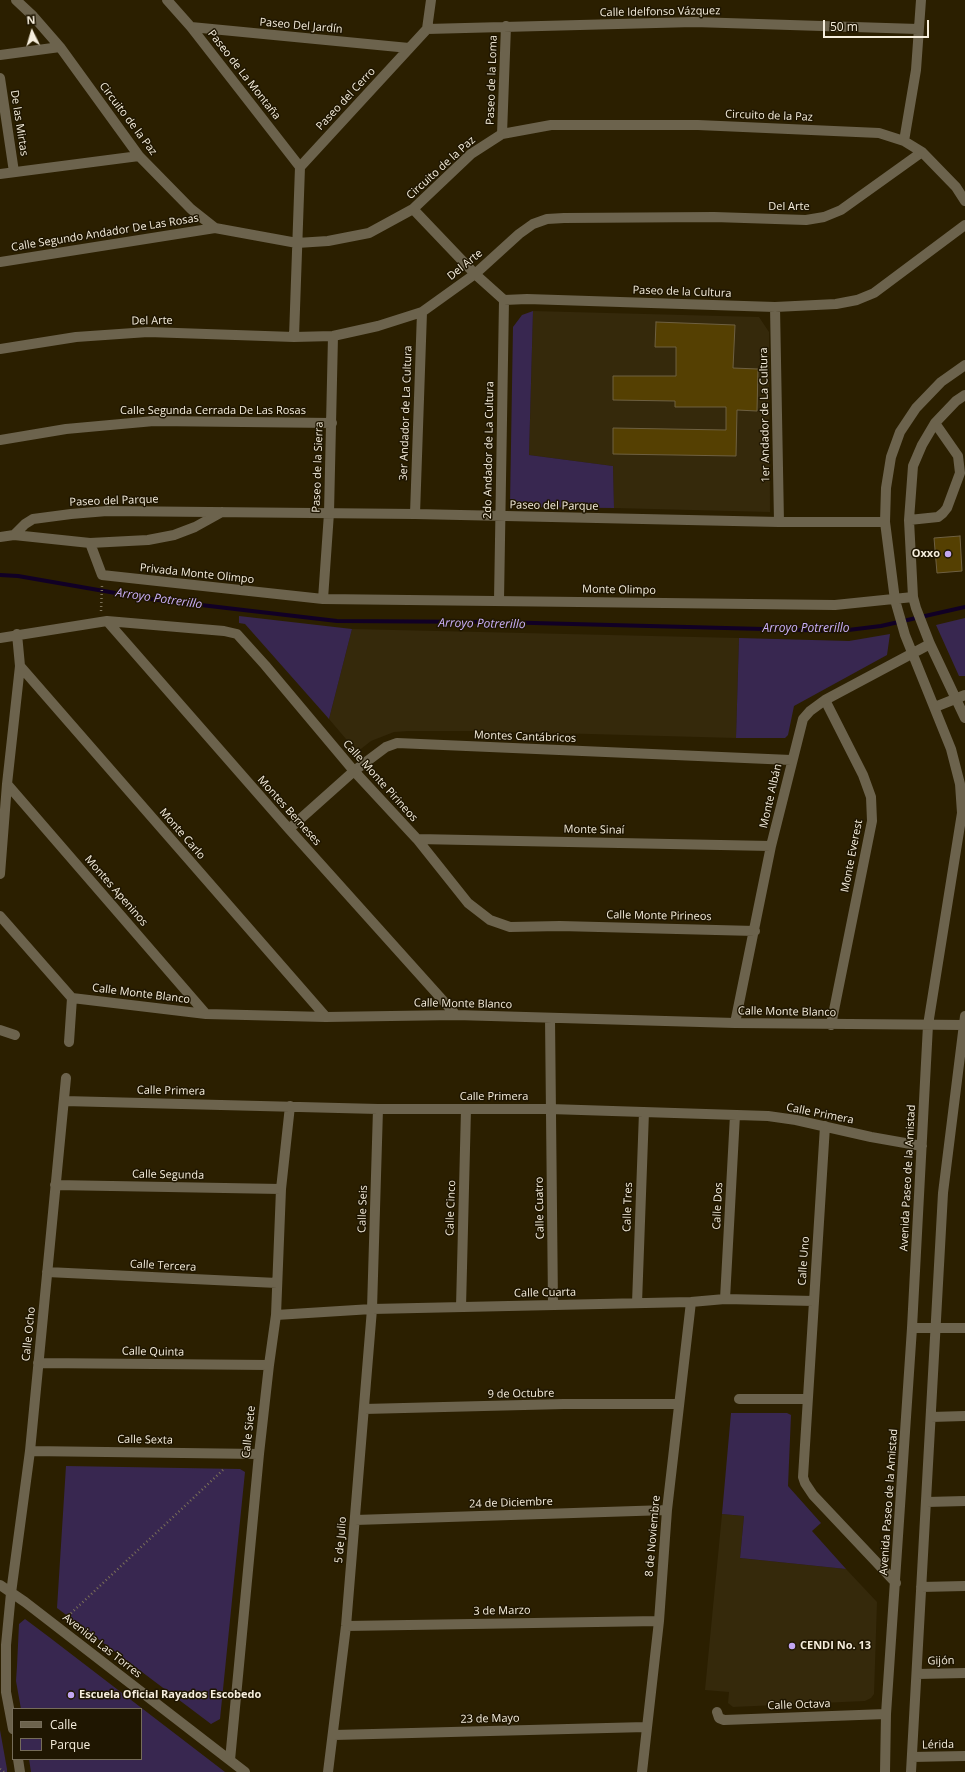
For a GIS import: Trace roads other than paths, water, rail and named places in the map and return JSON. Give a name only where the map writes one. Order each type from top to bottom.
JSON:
[{"type":"street","name":"Circuito de la Paz","points":[[16,0],[33,16],[60,47],[139,156],[191,209],[215,228],[297,243],[328,241],[369,234],[413,209],[470,154],[502,134],[551,125],[698,125],[878,133],[904,141],[922,152],[961,185],[965,201]]},
{"type":"street","name":"Paseo de La Montaña","points":[[166,0],[191,27],[300,167]]},
{"type":"street","points":[[409,48],[427,29],[431,0]]},
{"type":"street","points":[[904,141],[916,70],[921,0]]},
{"type":"street","name":"Calle Idelfonso Vázquez","points":[[427,29],[694,22],[918,29]]},
{"type":"street","name":"Paseo de la Loma","points":[[502,134],[506,26]]},
{"type":"street","name":"Paseo Del Jardín","points":[[191,27],[409,48]]},
{"type":"street","points":[[0,55],[60,47]]},
{"type":"street","name":"Paseo del Cerro","points":[[300,167],[409,48]]},
{"type":"street","name":"De las Mirtas","points":[[0,78],[14,172]]},
{"type":"street","name":"Del Arte","points":[[0,349],[76,337],[148,332],[294,337],[333,336],[378,326],[422,312],[475,274],[519,234],[533,224],[547,219],[636,217],[806,220],[824,217],[841,210],[922,152]]},
{"type":"street","points":[[0,174],[139,156]]},
{"type":"street","points":[[294,337],[300,167]]},
{"type":"street","points":[[413,209],[475,274],[504,300]]},
{"type":"street","name":"Paseo de la Cultura","points":[[504,300],[527,299],[775,307],[836,304],[863,298],[874,292],[965,225]]},
{"type":"street","name":"Calle Segundo Andador De Las Rosas","points":[[0,262],[215,228]]},
{"type":"street","name":"2do Andador de La Cultura","points":[[500,600],[504,300]]},
{"type":"street","name":"1er Andador de La Cultura","points":[[775,307],[779,522]]},
{"type":"street","name":"3er Andador de La Cultura","points":[[415,514],[422,312]]},
{"type":"street","name":"Paseo de la Sierra","points":[[324,599],[329,513],[333,336]]},
{"type":"street","name":"Avenida Paseo de la Amistad","points":[[885,1772],[886,1714],[912,1328],[928,1026],[962,813],[959,777],[952,749],[904,635],[898,614],[886,522],[886,488],[891,457],[900,432],[916,408],[941,382],[965,365]]},
{"type":"street","points":[[965,395],[956,401],[935,423],[922,445],[914,466],[909,520],[913,597],[916,608],[930,644],[965,718]]},
{"type":"street","name":"Calle Segunda Cerrada De Las Rosas","points":[[0,440],[66,428],[154,421],[332,423]]},
{"type":"street","points":[[909,520],[938,517],[943,513],[948,508],[960,473],[958,456],[935,423]]},
{"type":"street","name":"Paseo del Parque","points":[[14,535],[29,521],[71,514],[115,511],[415,514],[779,522],[886,522]]},
{"type":"street","name":"Paseo del Parque","points":[[0,537],[14,535],[90,542],[148,540],[174,535],[195,527],[222,512]]},
{"type":"street","name":"Privada Monte Olimpo","points":[[90,542],[102,575],[324,599]]},
{"type":"street","name":"Monte Olimpo","points":[[324,599],[835,605],[913,597]]},
{"type":"street","name":"Calle Monte Pirineos","points":[[0,638],[17,634],[107,621],[224,631],[236,634],[265,665],[354,772],[417,839],[478,912],[490,920],[510,927],[560,926],[754,931]]},
{"type":"street","name":"Montes Berneses","points":[[107,621],[289,830],[456,1015]]},
{"type":"street","points":[[0,874],[7,784],[20,666],[17,634]]},
{"type":"street","name":"Monte Albán","points":[[735,1023],[771,846],[803,719],[810,711],[825,700],[912,652],[930,644]]},
{"type":"street","name":"Monte Carlo","points":[[20,666],[326,1017]]},
{"type":"street","points":[[935,707],[965,695]]},
{"type":"street","name":"Monte Everest","points":[[825,700],[863,775],[871,797],[872,821],[831,1024]]},
{"type":"street","name":"Montes Cantábricos","points":[[289,830],[354,772],[386,747],[397,743],[792,760]]},
{"type":"street","name":"Montes Apeninos","points":[[7,784],[206,1014]]},
{"type":"street","name":"Monte Sinaí","points":[[417,839],[771,846]]},
{"type":"street","points":[[0,916],[72,998],[69,1042]]},
{"type":"street","name":"Calle Monte Blanco","points":[[72,998],[206,1014],[326,1017],[456,1015],[735,1023],[928,1026],[964,1020]]},
{"type":"street","name":"Calle Cuatro","points":[[550,1018],[553,1305]]},
{"type":"street","points":[[911,1772],[937,1328],[943,1193],[964,1020]]},
{"type":"street","points":[[0,1030],[15,1035]]},
{"type":"street","name":"Calle Ocho","points":[[12,1722],[5,1675],[11,1593],[30,1451],[66,1078]]},
{"type":"street","name":"Calle Primera","points":[[64,1101],[378,1109],[550,1110],[735,1114],[768,1116],[922,1146]]},
{"type":"street","name":"Calle Siete","points":[[230,1760],[259,1454],[276,1314],[281,1189],[290,1106]]},
{"type":"street","name":"Calle Seis","points":[[372,1310],[378,1109]]},
{"type":"street","name":"Calle Cinco","points":[[461,1307],[466,1109]]},
{"type":"street","name":"Calle Tres","points":[[637,1303],[644,1112]]},
{"type":"street","name":"Calle Dos","points":[[725,1299],[735,1114]]},
{"type":"street","name":"Calle Uno","points":[[825,1126],[803,1470],[805,1483],[856,1542],[896,1583]]},
{"type":"street","name":"Calle Segunda","points":[[55,1185],[281,1189]]},
{"type":"street","name":"Calle Tercera","points":[[47,1272],[277,1283]]},
{"type":"street","name":"Calle Cuarta","points":[[276,1314],[461,1307],[691,1302],[725,1299],[814,1300]]},
{"type":"street","name":"8 de Noviembre","points":[[642,1772],[659,1621],[667,1510],[678,1404],[691,1302]]},
{"type":"street","name":"5 de Julio","points":[[328,1772],[334,1735],[346,1626],[372,1310]]},
{"type":"street","points":[[912,1328],[965,1328]]},
{"type":"street","name":"Calle Quinta","points":[[38,1362],[269,1365]]},
{"type":"street","points":[[739,1399],[807,1399]]},
{"type":"street","name":"9 de Octubre","points":[[364,1410],[564,1404],[678,1404]]},
{"type":"street","points":[[931,1417],[965,1416]]},
{"type":"street","name":"Calle Sexta","points":[[30,1451],[259,1454]]},
{"type":"street","points":[[927,1502],[965,1501]]},
{"type":"street","name":"24 de Diciembre","points":[[355,1520],[667,1510]]},
{"type":"street","name":"Avenida Las Torres","points":[[0,1585],[245,1772]]},
{"type":"street","points":[[921,1587],[965,1586]]},
{"type":"street","name":"3 de Marzo","points":[[346,1626],[659,1621]]},
{"type":"street","name":"Gijón","points":[[917,1674],[965,1673]]},
{"type":"street","name":"Calle Octava","points":[[717,1712],[718,1718],[724,1720],[886,1714]]},
{"type":"street","name":"23 de Mayo","points":[[334,1735],[646,1727]]},
{"type":"street","name":"Lérida","points":[[912,1757],[965,1756]]},
{"type":"street","points":[[18,1760],[20,1772]]},
{"type":"waterway","name":"Arroyo Potrerillo","points":[[0,575],[18,576],[150,599],[337,621],[496,622],[840,631],[881,626],[965,607]]},
{"type":"place","name":"Oxxo","points":[[948,554]]},
{"type":"place","name":"CENDI No. 13","points":[[792,1646]]},
{"type":"place","name":"Escuela Oficial Rayados Escobedo","points":[[71,1695]]}]
